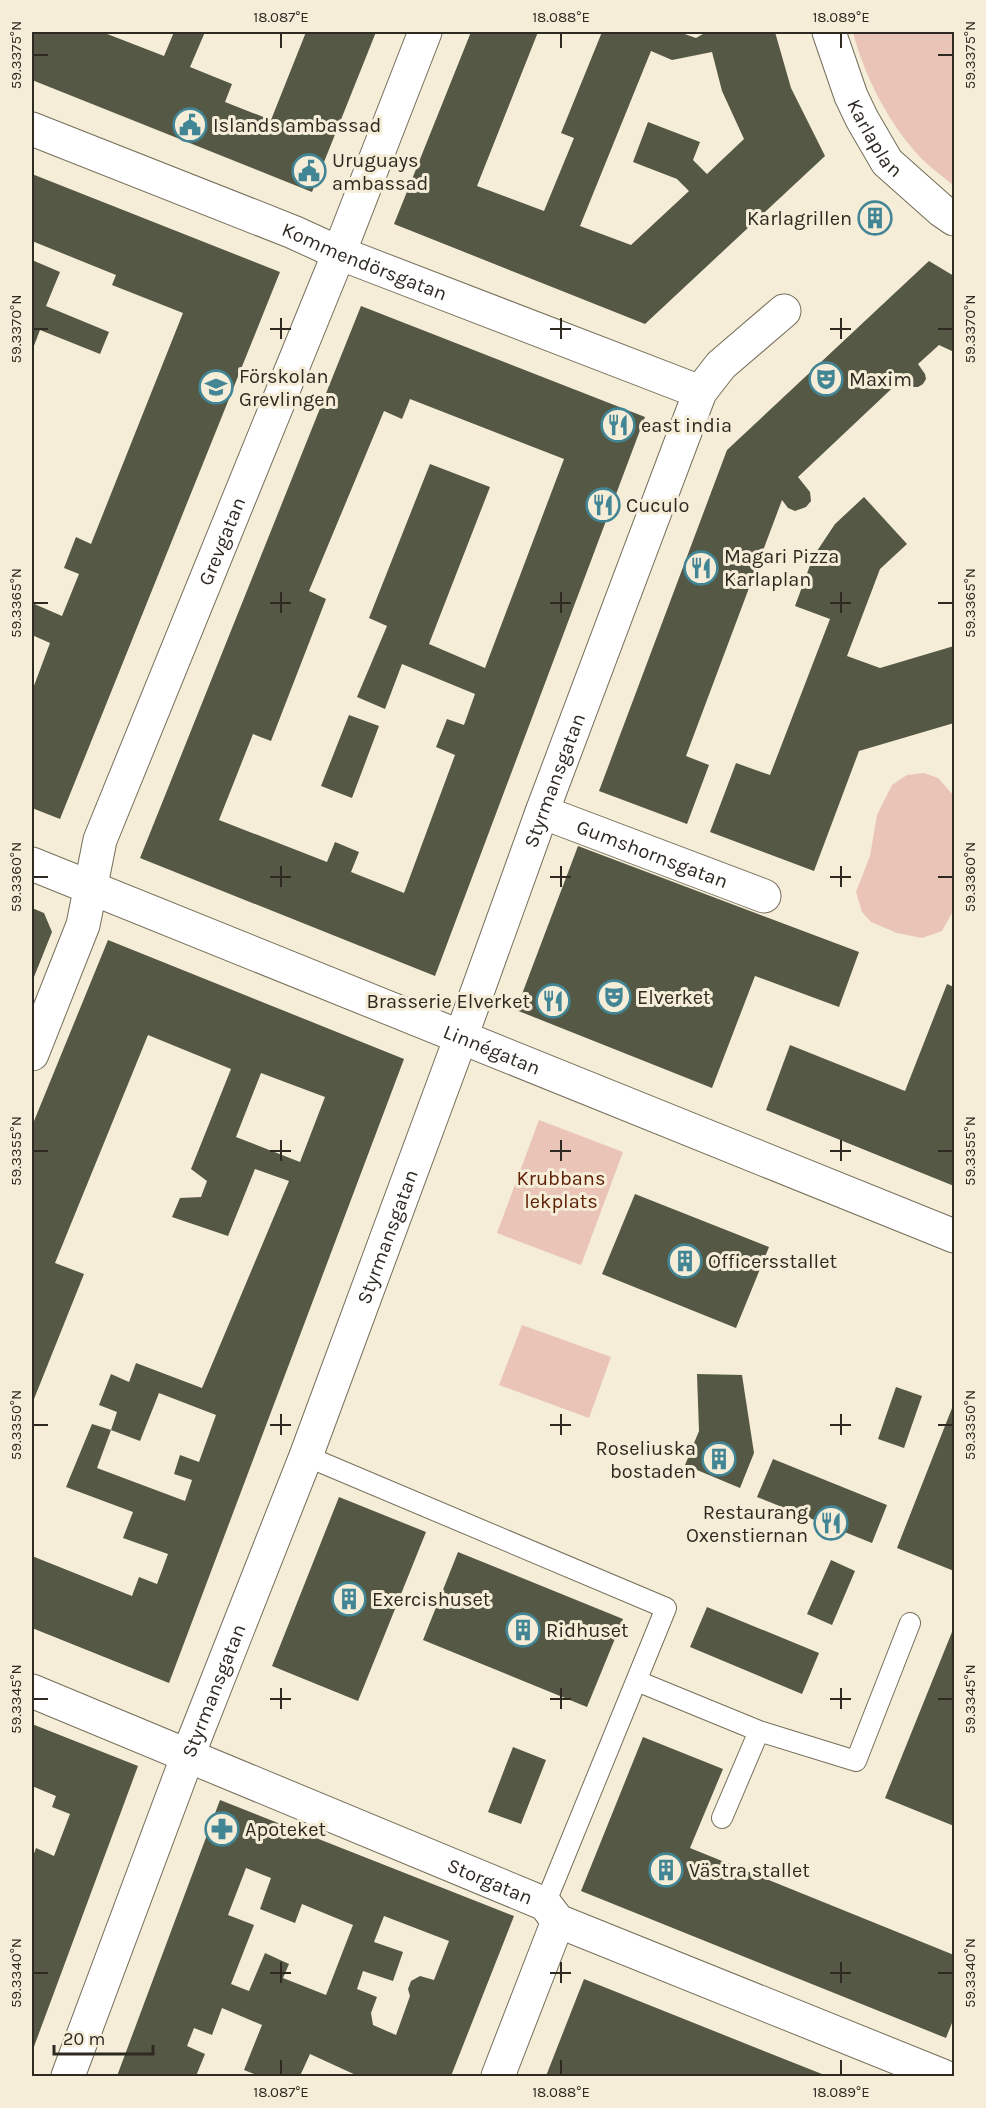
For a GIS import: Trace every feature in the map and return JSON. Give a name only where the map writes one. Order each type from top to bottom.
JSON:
[{"type":"street","name":"Grevgatan","points":[[32,1054],[83,925],[100,840],[339,253],[425,32]]},
{"type":"street","name":"Karlaplan","points":[[830,32],[851,96],[887,162],[954,219]]},
{"type":"street","name":"Kommendörsgatan","points":[[32,129],[293,232],[339,253],[700,392]]},
{"type":"street","points":[[700,392],[721,365],[784,311]]},
{"type":"street","name":"Styrmansgatan","points":[[68,2076],[188,1755],[306,1456],[542,812],[700,392]]},
{"type":"street","name":"Gumshornsgatan","points":[[542,812],[764,897]]},
{"type":"street","name":"Linnégatan","points":[[32,864],[954,1236]]},
{"type":"street","name":"Storgatan","points":[[32,1691],[943,2076]]},
{"type":"street","points":[[498,2076],[551,1912]]},
{"type":"lane","points":[[306,1456],[666,1608],[551,1912]]},
{"type":"lane","points":[[637,1681],[759,1731],[856,1761],[910,1623]]},
{"type":"lane","points":[[722,1818],[759,1731]]},
{"type":"green space","points":[[853,32],[954,32],[954,186],[922,159],[889,116],[871,83]]},
{"type":"green space","points":[[924,773],[938,778],[954,796],[954,900],[952,913],[942,931],[922,938],[897,933],[871,922],[862,912],[856,892],[870,856],[877,815],[892,785],[907,775]]},
{"type":"green space","name":"Krubbans lekplats","points":[[539,1120],[623,1152],[581,1265],[497,1233]]},
{"type":"green space","points":[[522,1325],[611,1357],[589,1418],[499,1385]]},
{"type":"building","points":[[32,32],[102,32],[164,56],[174,32],[205,32],[190,67],[232,84],[225,102],[271,120],[306,32],[376,32],[312,192],[32,80]]},
{"type":"building","points":[[471,32],[538,32],[477,186],[544,211],[574,138],[561,133],[602,32],[679,32],[696,38],[703,34],[702,32],[775,32],[791,88],[825,156],[645,324],[394,224]],"holes":[[[651,51],[672,60],[712,52],[722,91],[744,139],[707,174],[693,160],[700,142],[648,122],[633,162],[677,179],[689,191],[631,245],[580,226]]]},
{"type":"building","points":[[32,174],[280,272],[60,819],[32,808],[32,691],[50,643],[32,635],[32,603],[62,616],[79,574],[64,568],[76,537],[91,544],[183,313],[112,285],[116,275],[32,241]]},
{"type":"building","name":"Karlagrillen","points":[[875,206],[886,217],[875,228],[864,218]]},
{"type":"building","points":[[32,260],[60,272],[46,306],[109,332],[100,354],[40,330],[32,351]]},
{"type":"building","points":[[929,261],[954,276],[954,352],[939,345],[918,364],[925,374],[926,379],[923,384],[912,387],[904,377],[798,477],[810,492],[811,501],[806,507],[795,511],[788,508],[782,500],[686,756],[709,765],[687,824],[599,791],[727,450]]},
{"type":"building","points":[[361,306],[645,417],[435,976],[140,858]],"holes":[[[410,399],[564,459],[485,668],[429,644],[490,487],[430,464],[369,618],[387,626],[357,697],[385,709],[402,664],[475,694],[464,725],[447,719],[436,747],[455,755],[404,893],[351,872],[359,852],[335,842],[327,862],[219,820],[253,734],[271,741],[326,599],[309,591],[384,411],[402,419]]]},
{"type":"building","points":[[864,497],[907,544],[880,569],[847,656],[880,668],[954,646],[954,723],[859,751],[814,871],[710,832],[736,763],[770,775],[830,619],[795,606],[813,557],[835,524]]},
{"type":"building","points":[[349,715],[379,726],[352,798],[321,786]]},
{"type":"building","points":[[578,846],[859,952],[839,1007],[755,976],[712,1088],[516,1010]]},
{"type":"building","points":[[32,908],[44,913],[52,932],[32,982]]},
{"type":"building","points":[[108,940],[404,1059],[169,1683],[32,1628],[32,1556],[132,1596],[139,1577],[157,1584],[168,1554],[123,1538],[133,1512],[66,1487],[92,1424],[111,1430],[117,1412],[99,1405],[111,1374],[129,1382],[136,1363],[202,1388],[289,1181],[255,1169],[228,1236],[172,1217],[180,1198],[201,1197],[207,1181],[191,1169],[231,1069],[148,1035],[55,1263],[84,1274],[32,1404],[32,1126]],"holes":[[[261,1073],[325,1097],[300,1162],[236,1137]],[[159,1393],[216,1415],[199,1462],[180,1455],[174,1474],[192,1480],[185,1501],[97,1468],[111,1430],[140,1441]]]},
{"type":"building","points":[[947,984],[954,987],[954,1186],[766,1110],[790,1045],[905,1091]]},
{"type":"building","name":"Officersstallet","points":[[635,1194],[769,1247],[736,1328],[602,1274]]},
{"type":"building","points":[[697,1374],[742,1375],[754,1453],[740,1488],[685,1465],[699,1431]]},
{"type":"building","points":[[896,1387],[922,1396],[904,1448],[878,1439]]},
{"type":"building","points":[[954,1403],[954,1571],[897,1548]]},
{"type":"building","points":[[773,1459],[887,1505],[872,1543],[757,1497]]},
{"type":"building","name":"Exercishuset","points":[[339,1497],[426,1532],[358,1701],[272,1666]]},
{"type":"building","name":"Ridhuset","points":[[458,1552],[623,1619],[587,1707],[423,1640]]},
{"type":"building","points":[[831,1560],[855,1571],[832,1625],[807,1614]]},
{"type":"building","points":[[707,1607],[819,1653],[802,1694],[690,1647]]},
{"type":"building","points":[[954,1627],[954,1826],[885,1798]]},
{"type":"building","points":[[32,1724],[138,1766],[32,2052],[32,1859],[36,1848],[54,1856],[70,1814],[52,1807],[56,1796],[32,1786]]},
{"type":"building","name":"Västra stallet","points":[[643,1737],[723,1769],[690,1848],[954,1955],[954,2018],[946,2038],[581,1891]]},
{"type":"building","points":[[513,1747],[546,1760],[521,1824],[488,1812]]},
{"type":"building","points":[[220,1800],[514,1916],[451,2076],[358,2076],[310,2054],[300,2076],[259,2076],[244,2070],[262,2025],[222,2008],[212,2035],[194,2028],[187,2046],[205,2054],[196,2076],[117,2076]],"holes":[[[246,1868],[271,1878],[260,1909],[295,1923],[302,1904],[353,1925],[326,1995],[283,1978],[289,1964],[265,1953],[249,1991],[231,1984],[254,1925],[228,1915]],[[384,1916],[449,1941],[434,1980],[420,1976],[411,1981],[408,1989],[410,1996],[396,2035],[373,2025],[371,2013],[377,1997],[357,1989],[363,1971],[393,1981],[403,1952],[374,1942]]]},
{"type":"building","points":[[584,1979],[827,2076],[632,2076],[626,2074],[625,2076],[546,2076]]},
{"type":"place","name":"Islands ambassad","points":[[190,125]]},
{"type":"place","name":"Uruguays ambassad","points":[[309,171]]},
{"type":"place","name":"Karlagrillen","points":[[875,218]]},
{"type":"place","name":"Maxim","points":[[826,379]]},
{"type":"place","name":"Förskolan Grevlingen","points":[[216,387]]},
{"type":"place","name":"east india","points":[[618,425]]},
{"type":"place","name":"Cuculo","points":[[603,505]]},
{"type":"place","name":"Magari Pizza Karlaplan","points":[[701,568]]},
{"type":"place","name":"Elverket","points":[[614,997]]},
{"type":"place","name":"Brasserie Elverket","points":[[553,1001]]},
{"type":"place","name":"Officersstallet","points":[[685,1261]]},
{"type":"place","name":"Roseliuska bostaden","points":[[719,1459]]},
{"type":"place","name":"Restaurang Oxenstiernan","points":[[831,1523]]},
{"type":"place","name":"Exercishuset","points":[[349,1599]]},
{"type":"place","name":"Ridhuset","points":[[523,1630]]},
{"type":"place","name":"Apoteket","points":[[222,1829]]},
{"type":"place","name":"Västra stallet","points":[[666,1870]]}]
